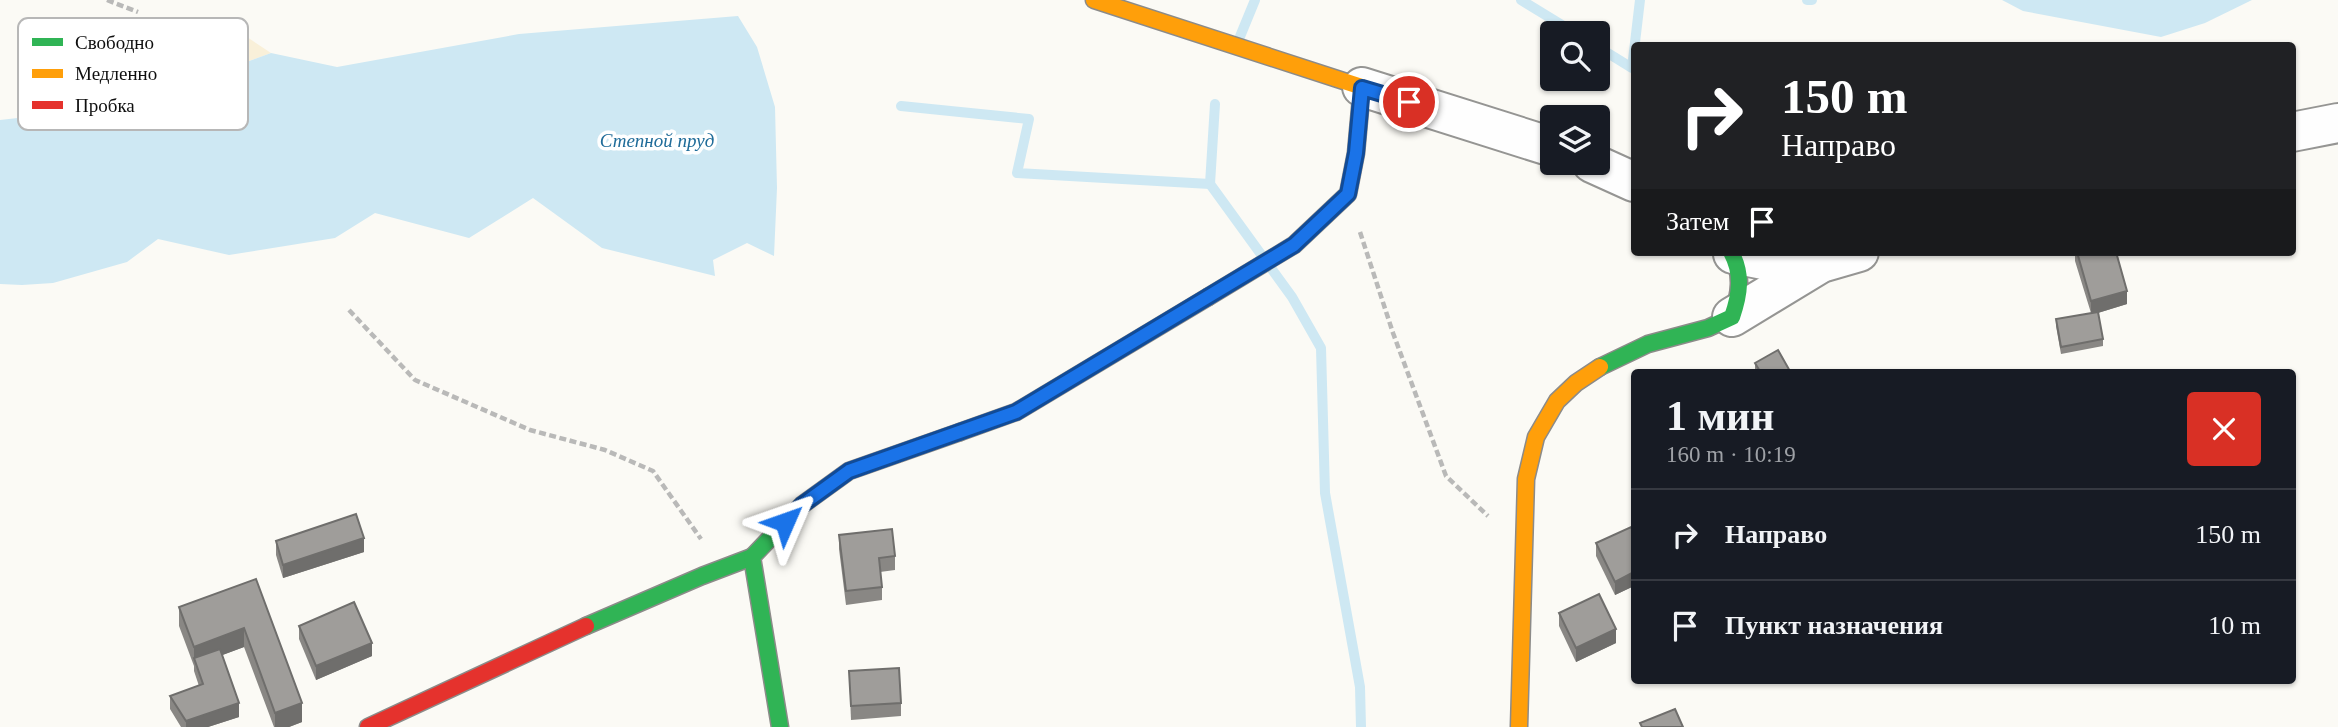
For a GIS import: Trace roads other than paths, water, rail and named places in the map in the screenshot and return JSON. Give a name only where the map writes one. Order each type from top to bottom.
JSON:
[{"type":"street","points":[[1094,0],[1540,143]]},
{"type":"street","points":[[368,727],[451,687],[724,566],[752,557],[802,505],[849,471],[1016,412],[1294,245],[1348,194],[1356,153],[1362,88]]},
{"type":"street","points":[[2296,131],[2338,123]]},
{"type":"street","points":[[1610,171],[1631,181]]},
{"type":"street","points":[[1732,317],[1740,298],[1740,277],[1733,256]]},
{"type":"street","points":[[1746,256],[1774,262],[1821,263]]},
{"type":"street","points":[[1519,727],[1526,479],[1536,437],[1556,401],[1576,383],[1602,366],[1648,344],[1708,328],[1732,317],[1821,263],[1845,256]]},
{"type":"street","points":[[752,557],[780,727]]},
{"type":"water","points":[[2002,0],[2252,0],[2205,23],[2161,37],[2023,11]]},
{"type":"water","name":"Степной пруд","points":[[738,16],[757,47],[775,107],[777,188],[774,256],[747,243],[713,260],[715,276],[602,248],[533,198],[469,238],[375,213],[335,238],[229,255],[158,239],[127,262],[53,283],[0,284],[0,120],[18,118],[18,130],[248,130],[248,62],[271,53],[337,67],[519,34]]},
{"type":"waterway","points":[[1239,39],[1255,0]]},
{"type":"waterway","points":[[1521,0],[1555,21]]},
{"type":"waterway","points":[[1635,42],[1640,0]]},
{"type":"waterway","points":[[1807,0],[1812,0]]},
{"type":"waterway","points":[[1610,54],[1631,67]]},
{"type":"waterway","points":[[901,106],[1029,119],[1017,173],[1210,184],[1215,104]]},
{"type":"waterway","points":[[1210,184],[1292,297],[1321,348],[1325,493],[1360,687],[1361,727]]}]
